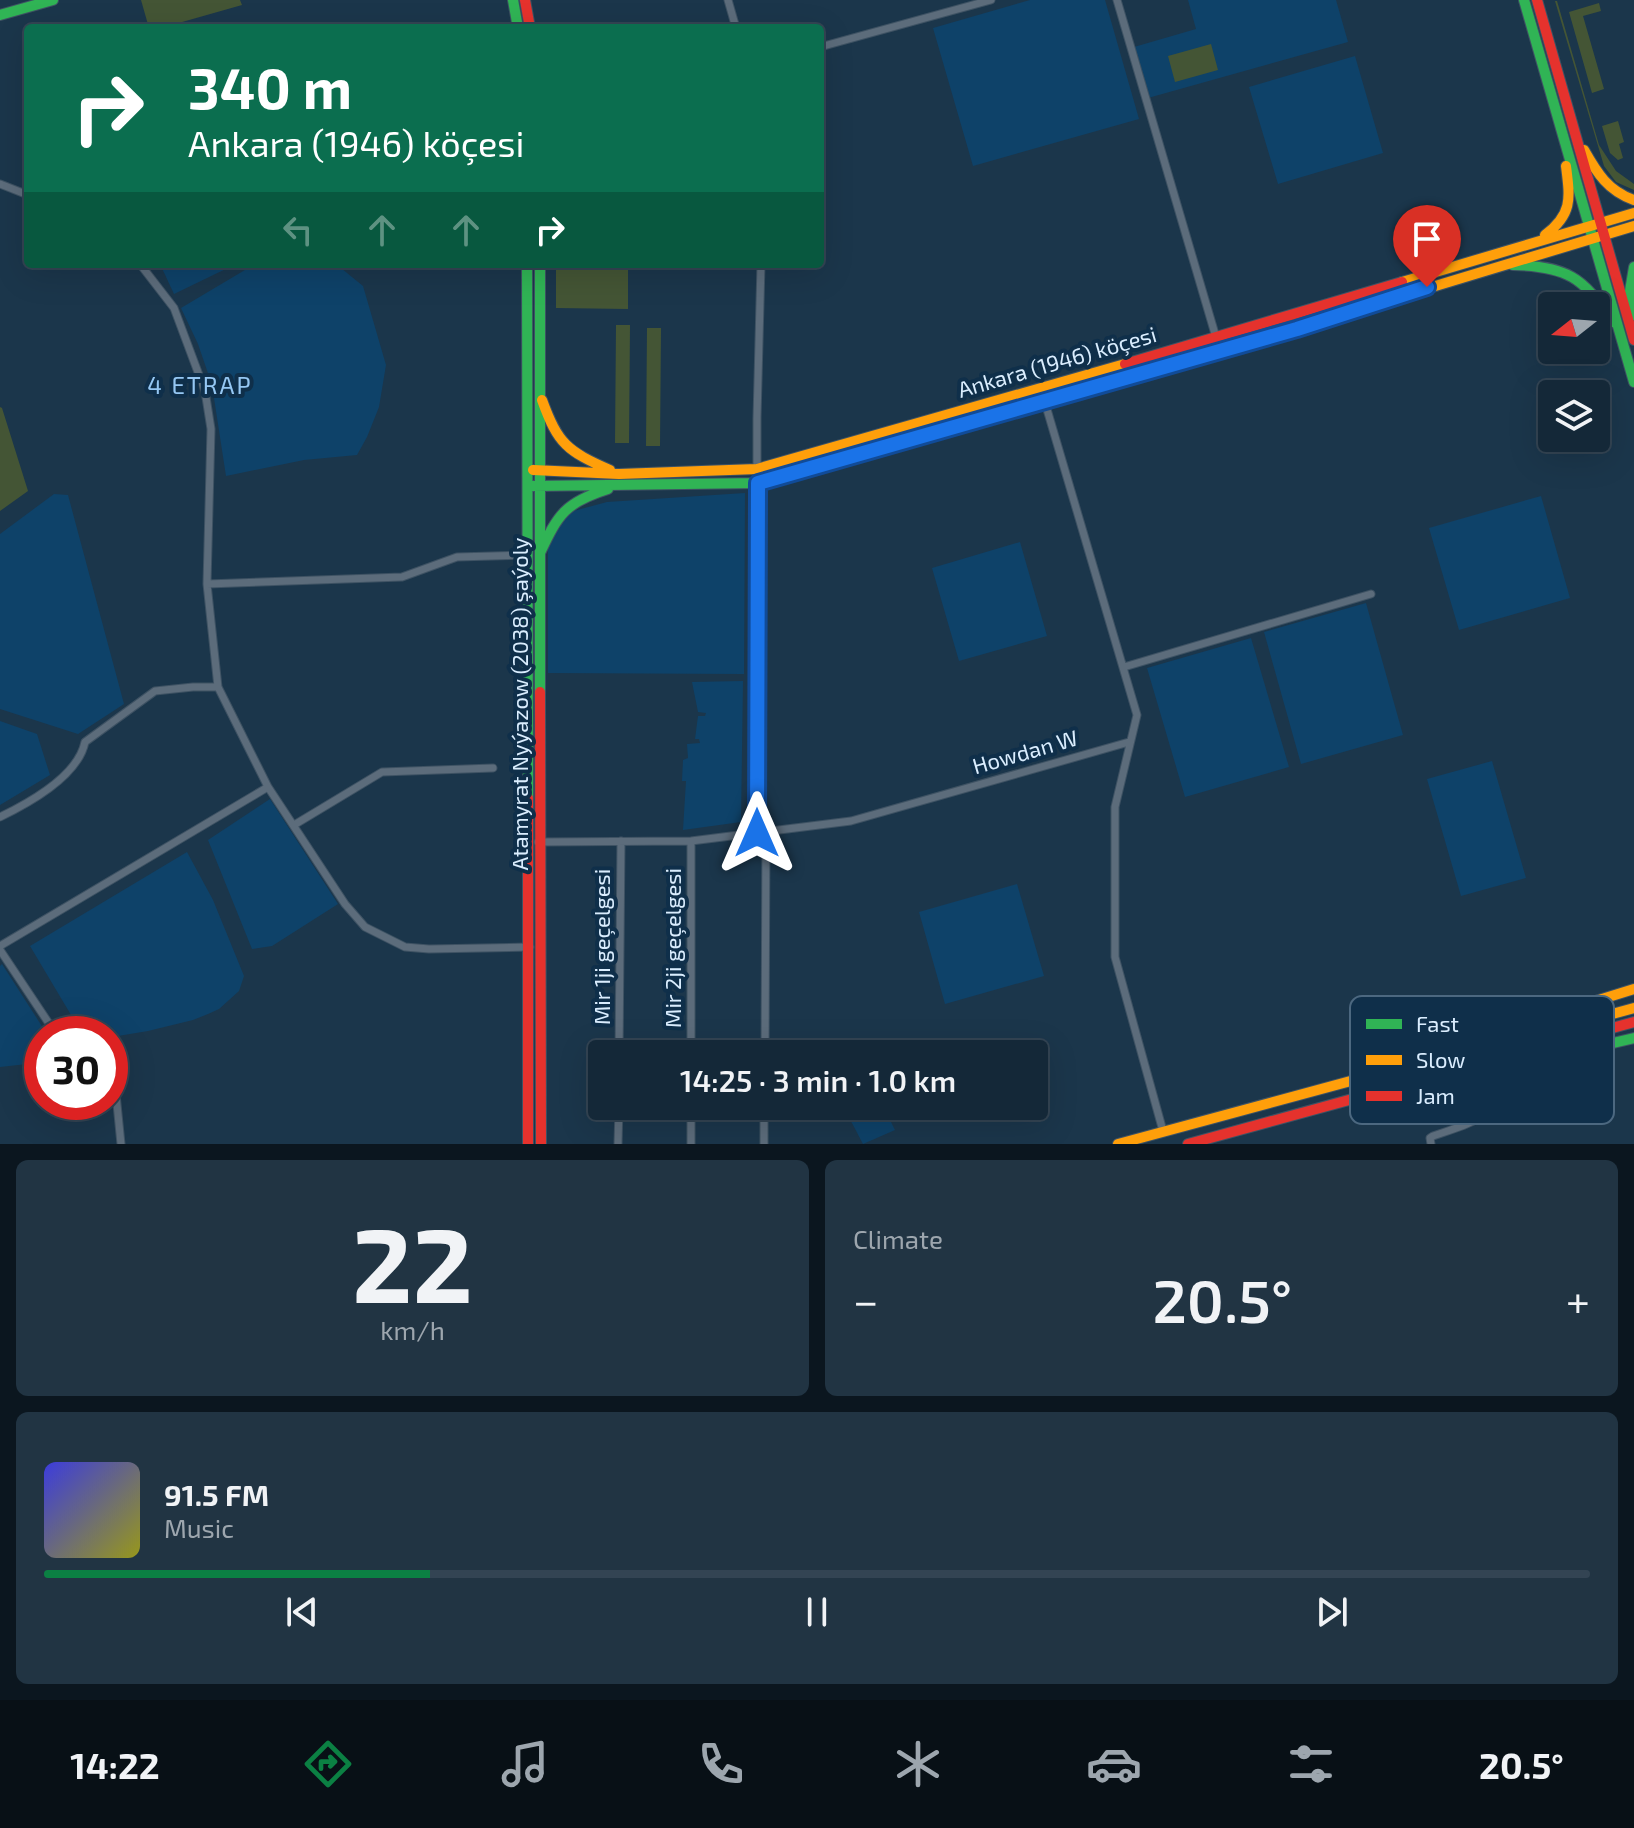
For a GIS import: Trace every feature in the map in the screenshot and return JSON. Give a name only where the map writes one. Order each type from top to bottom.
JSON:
[{"type":"main road","points":[[0,15],[53,0]]},
{"type":"main road","points":[[513,0],[517,24]]},
{"type":"main road","points":[[525,0],[529,24]]},
{"type":"main road","points":[[1524,0],[1563,135],[1629,337]]},
{"type":"main road","points":[[1537,0],[1575,131],[1594,225]]},
{"type":"main road","points":[[1575,131],[1600,180],[1614,192],[1634,200]]},
{"type":"main road","points":[[1533,242],[1559,225],[1569,207],[1571,197],[1563,135]]},
{"type":"main road","name":"Ankara (1946) köçesi","points":[[527,487],[757,469],[1041,389],[1634,213]]},
{"type":"main road","name":"Ankara (1946) köçesi","points":[[527,470],[620,480],[758,483],[1220,351],[1634,226]]},
{"type":"main road","points":[[1500,265],[1547,265],[1579,278],[1629,337]]},
{"type":"main road","points":[[1634,267],[1629,337],[1634,382]]},
{"type":"main road","name":"Atamyrat Nyýazow (2038) şaýoly","points":[[527,268],[527,555],[533,842],[541,946],[541,1144]]},
{"type":"main road","name":"Atamyrat Nyýazow (2038) şaýoly","points":[[528,1144],[529,947],[541,486],[540,268]]},
{"type":"main road","points":[[541,396],[553,430],[564,446],[620,480]]},
{"type":"main road","points":[[540,554],[560,511],[620,480]]},
{"type":"main road","points":[[1612,996],[1634,989]]},
{"type":"main road","points":[[1614,1014],[1634,1008]]},
{"type":"main road","points":[[1614,1028],[1634,1022]]},
{"type":"main road","points":[[1614,1043],[1634,1038]]},
{"type":"main road","points":[[1118,1144],[1350,1081]]},
{"type":"main road","points":[[1188,1144],[1350,1100]]},
{"type":"street","points":[[728,0],[735,24]]},
{"type":"street","points":[[824,46],[991,0]]},
{"type":"street","points":[[1117,0],[1220,351]]},
{"type":"street","points":[[0,184],[24,193]]},
{"type":"street","points":[[143,268],[174,308],[205,391],[211,429],[207,584],[218,687],[268,787],[354,916],[365,927],[405,947],[541,946]]},
{"type":"street","points":[[757,833],[757,469],[761,268]]},
{"type":"street","points":[[1041,389],[1137,715],[1115,807],[1115,957],[1163,1131]]},
{"type":"street","points":[[207,584],[402,577],[457,557],[527,555]]},
{"type":"street","points":[[1124,667],[1371,594]]},
{"type":"street","points":[[0,817],[53,786],[83,752],[85,742],[155,691],[218,687]]},
{"type":"street","name":"Howdan W","points":[[533,842],[691,841],[851,821],[1129,742]]},
{"type":"street","points":[[294,825],[382,772],[493,768]]},
{"type":"street","points":[[44,1016],[0,948],[268,787]]},
{"type":"street","points":[[765,1040],[766,831]]},
{"type":"street","name":"Mir 1ji geçelgesi","points":[[619,1040],[621,841]]},
{"type":"street","name":"Mir 2ji geçelgesi","points":[[691,841],[691,1040]]},
{"type":"street","points":[[119,1120],[121,1144]]},
{"type":"street","points":[[618,1144],[619,1120]]},
{"type":"street","points":[[691,1120],[691,1144]]},
{"type":"street","points":[[764,1120],[764,1144]]},
{"type":"street","points":[[1431,1141],[1467,1124]]},
{"type":"shaded area","points":[[1030,0],[1105,0],[1139,119],[973,166],[933,28]]},
{"type":"shaded area","points":[[1188,0],[1336,0],[1348,42],[1148,98],[1134,47],[1196,29]]},
{"type":"shaded area","points":[[1355,56],[1383,153],[1278,184],[1249,87]]},
{"type":"shaded area","points":[[162,268],[228,268],[174,294]]},
{"type":"shaded area","points":[[248,268],[341,268],[363,286],[386,365],[379,407],[357,455],[304,460],[226,476],[212,385],[181,308]]},
{"type":"shaded area","points":[[745,493],[744,674],[548,673],[548,546],[566,513],[607,502]]},
{"type":"shaded area","points":[[54,494],[68,495],[124,704],[78,734],[0,709],[0,534]]},
{"type":"shaded area","points":[[1541,496],[1570,598],[1459,630],[1429,528]]},
{"type":"shaded area","points":[[1020,542],[1047,636],[959,661],[932,568]]},
{"type":"shaded area","points":[[1366,603],[1403,735],[1301,764],[1264,632]]},
{"type":"shaded area","points":[[1251,638],[1289,767],[1185,797],[1147,668]]},
{"type":"shaded area","points":[[743,681],[741,822],[683,830],[686,781],[682,781],[683,760],[688,758],[687,744],[700,743],[699,739],[695,739],[698,716],[705,716],[706,713],[698,712],[692,682]]},
{"type":"shaded area","points":[[0,721],[37,734],[50,775],[0,805]]},
{"type":"shaded area","points":[[1492,761],[1526,878],[1461,896],[1427,779]]},
{"type":"shaded area","points":[[270,799],[338,904],[272,946],[252,949],[208,840]]},
{"type":"shaded area","points":[[187,852],[213,900],[244,976],[239,991],[219,1009],[193,1020],[128,1034],[128,1016],[72,1016],[30,946]]},
{"type":"shaded area","points":[[1017,884],[1044,976],[945,1004],[919,912]]},
{"type":"shaded area","points":[[2,964],[35,1016],[24,1016],[24,1064],[0,1067]]},
{"type":"shaded area","points":[[850,1120],[890,1120],[895,1130],[863,1144]]},
{"type":"green space","points":[[141,0],[240,0],[242,5],[175,24],[148,24]]},
{"type":"green space","points":[[1555,1],[1599,145],[1616,171],[1634,184],[1634,190],[1616,182],[1604,166]]},
{"type":"green space","points":[[1599,3],[1601,11],[1583,16],[1604,89],[1592,93],[1569,12]]},
{"type":"green space","points":[[1211,44],[1218,70],[1175,82],[1168,56]]},
{"type":"green space","points":[[1618,121],[1624,142],[1619,144],[1623,158],[1618,160],[1610,153],[1602,126]]},
{"type":"green space","points":[[556,268],[628,268],[628,309],[556,308]]},
{"type":"green space","points":[[616,325],[630,325],[629,443],[615,443]]},
{"type":"green space","points":[[647,328],[661,328],[660,446],[646,446]]},
{"type":"green space","points":[[0,407],[28,491],[0,511]]},
{"type":"traffic: fast","points":[[0,15],[53,0]]},
{"type":"traffic: fast","points":[[513,0],[517,24]]},
{"type":"traffic: fast","points":[[1524,0],[1634,382]]},
{"type":"traffic: fast","points":[[1513,265],[1547,268],[1572,277],[1592,294],[1612,322]]},
{"type":"traffic: fast","points":[[1631,316],[1630,291],[1634,267]]},
{"type":"traffic: fast","points":[[527,268],[528,798]]},
{"type":"traffic: fast","points":[[540,268],[540,692]]},
{"type":"traffic: fast","points":[[533,486],[758,483],[1220,351]]},
{"type":"traffic: fast","points":[[540,553],[552,528],[565,511],[582,499],[608,489]]},
{"type":"traffic: fast","points":[[1614,1043],[1634,1038]]},
{"type":"traffic: slow","points":[[1584,150],[1604,180],[1617,192],[1634,200]]},
{"type":"traffic: slow","points":[[1545,235],[1561,220],[1568,205],[1566,166]]},
{"type":"traffic: slow","points":[[1402,282],[1634,213]]},
{"type":"traffic: slow","points":[[1220,351],[1634,226]]},
{"type":"traffic: slow","points":[[533,470],[619,474],[757,469],[1125,364]]},
{"type":"traffic: slow","points":[[542,400],[553,427],[566,444],[583,457],[610,470]]},
{"type":"traffic: slow","points":[[1612,996],[1634,989]]},
{"type":"traffic: slow","points":[[1614,1014],[1634,1008]]},
{"type":"traffic: slow","points":[[1118,1144],[1350,1081]]},
{"type":"traffic: jam","points":[[525,0],[529,24]]},
{"type":"traffic: jam","points":[[1537,0],[1634,340]]},
{"type":"traffic: jam","points":[[1125,364],[1402,282]]},
{"type":"traffic: jam","points":[[540,692],[541,1144]]},
{"type":"traffic: jam","points":[[528,798],[528,1144]]},
{"type":"traffic: jam","points":[[1614,1027],[1634,1022]]},
{"type":"traffic: jam","points":[[1188,1144],[1350,1100]]},
{"type":"district","name":"4 ETRAP","points":[[200,386]]},
{"type":"route","points":[[757,833],[758,483],[1297,329],[1427,287]]}]
